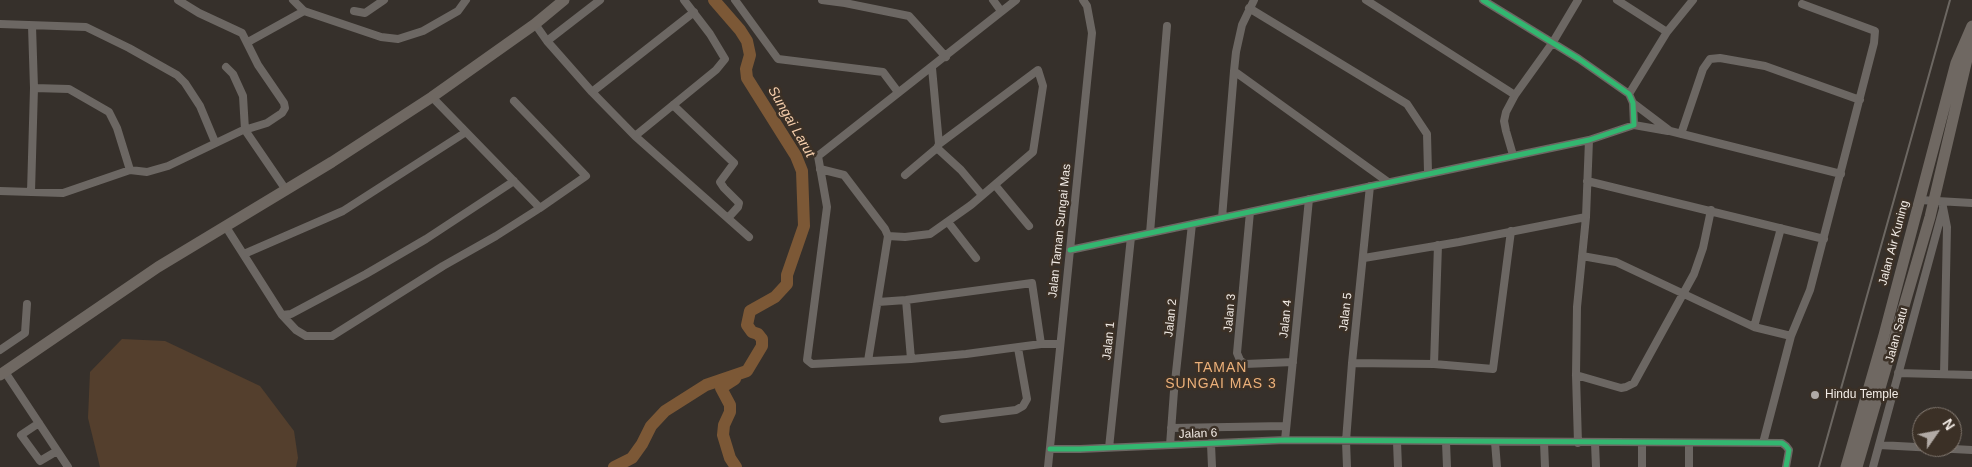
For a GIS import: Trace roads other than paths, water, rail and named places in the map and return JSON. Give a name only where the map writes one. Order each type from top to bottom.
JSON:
[{"type":"main road","points":[[3,374],[158,267],[286,190],[432,97],[535,24],[564,0]]},
{"type":"main road","name":"Jalan Air Kuning","points":[[1846,467],[1956,63],[1972,26]]},
{"type":"main road","points":[[1858,467],[1940,205],[1972,37]]},
{"type":"street","points":[[0,191],[63,193],[130,170],[147,172],[168,166],[215,142],[267,123],[279,116],[285,108],[280,95],[258,65],[242,33],[198,13],[178,0]]},
{"type":"street","points":[[293,0],[304,11],[381,37],[398,38],[423,31],[458,11],[466,0]]},
{"type":"street","points":[[354,11],[365,13],[384,0]]},
{"type":"street","points":[[547,41],[600,0]]},
{"type":"street","points":[[635,136],[716,70],[725,59],[710,34],[684,0]]},
{"type":"street","points":[[735,0],[778,59],[883,72],[898,92]]},
{"type":"street","points":[[822,0],[909,16],[946,57]]},
{"type":"street","points":[[993,0],[1002,11]]},
{"type":"street","points":[[1016,0],[818,156],[827,206],[807,360],[812,364],[911,359],[1041,344],[1059,344]]},
{"type":"street","name":"Jalan Taman Sungai Mas","points":[[1048,467],[1092,32],[1087,6],[1083,0]]},
{"type":"street","points":[[1222,218],[1236,52],[1242,25],[1254,0]]},
{"type":"street","points":[[1366,0],[1516,95]]},
{"type":"street","points":[[1483,0],[1553,42],[1615,82],[1630,94],[1633,103],[1634,125]]},
{"type":"street","points":[[1512,155],[1504,121],[1506,112],[1553,42],[1578,0]]},
{"type":"street","points":[[1617,0],[1667,32]]},
{"type":"street","points":[[1630,94],[1667,32],[1693,0]]},
{"type":"street","points":[[1763,443],[1791,336],[1810,290],[1874,43],[1875,31],[1802,4]]},
{"type":"street","points":[[1249,8],[1407,104],[1427,134],[1428,172]]},
{"type":"street","points":[[248,42],[304,11]]},
{"type":"street","points":[[592,92],[694,12]]},
{"type":"street","points":[[0,24],[86,27],[129,48],[178,75],[200,106],[215,142]]},
{"type":"street","points":[[535,24],[547,41],[592,92],[635,136],[749,236]]},
{"type":"street","points":[[31,192],[34,88],[32,26]]},
{"type":"street","points":[[1150,233],[1167,26]]},
{"type":"street","points":[[1681,134],[1703,69],[1710,59],[1720,58],[1765,66],[1860,100]]},
{"type":"street","points":[[226,66],[233,74],[243,96],[245,130],[286,190]]},
{"type":"street","points":[[932,68],[938,146],[982,196]]},
{"type":"street","points":[[888,236],[905,237],[930,234],[982,196],[1032,154],[1042,86],[1038,70],[938,146],[905,175]]},
{"type":"street","points":[[1234,71],[1388,182]]},
{"type":"street","points":[[34,88],[69,89],[109,112],[118,128],[130,170]]},
{"type":"street","points":[[432,97],[540,208]]},
{"type":"street","points":[[226,227],[282,315],[296,330],[306,336],[332,336],[443,266],[496,236],[586,176],[514,101]]},
{"type":"street","points":[[1633,103],[1670,131]]},
{"type":"street","points":[[673,105],[734,163],[720,182],[739,202],[738,207],[728,218]]},
{"type":"street","points":[[1070,250],[1428,172],[1589,140],[1634,125],[1670,131],[1841,174]]},
{"type":"street","points":[[244,254],[343,212],[466,132]]},
{"type":"street","points":[[1578,442],[1576,375],[1577,307],[1586,217],[1589,140]]},
{"type":"street","points":[[820,169],[844,174],[885,229],[888,236],[868,361]]},
{"type":"street","points":[[282,315],[292,314],[366,274],[437,232],[514,181]]},
{"type":"street","points":[[1587,181],[1824,239]]},
{"type":"street","points":[[996,185],[1029,226]]},
{"type":"street","name":"Jalan 5","points":[[1347,467],[1346,441],[1352,363],[1370,186]]},
{"type":"street","name":"Jalan 4","points":[[1285,440],[1309,199]]},
{"type":"street","points":[[1920,200],[1940,205],[1972,203]]},
{"type":"street","points":[[1940,205],[1947,227],[1944,374]]},
{"type":"street","name":"Jalan Satu","points":[[1873,467],[1940,205]]},
{"type":"street","points":[[1576,375],[1621,388],[1634,383],[1684,294],[1697,265],[1711,210]]},
{"type":"street","name":"Jalan 3","points":[[1250,212],[1237,353],[1240,360],[1245,364],[1293,362]]},
{"type":"street","points":[[1364,258],[1586,217]]},
{"type":"street","points":[[948,222],[976,258]]},
{"type":"street","name":"Jalan 2","points":[[1170,445],[1192,224]]},
{"type":"street","points":[[1754,327],[1781,228]]},
{"type":"street","points":[[1352,363],[1434,364],[1493,369],[1511,231]]},
{"type":"street","name":"Jalan 1","points":[[1109,448],[1131,237]]},
{"type":"street","points":[[1434,364],[1438,245]]},
{"type":"street","points":[[1582,256],[1616,262],[1754,327],[1791,336]]},
{"type":"street","points":[[878,302],[1032,283],[1041,344]]},
{"type":"street","points":[[906,300],[911,359]]},
{"type":"street","points":[[0,350],[25,333],[28,304]]},
{"type":"street","points":[[943,419],[1016,410],[1023,406],[1026,399],[1018,348]]},
{"type":"street","points":[[3,374],[68,467]]},
{"type":"street","points":[[1898,374],[1972,375]]},
{"type":"street","points":[[39,423],[21,435],[40,461],[57,451]]},
{"type":"street","points":[[1171,428],[1285,426]]},
{"type":"street","name":"Jalan 6","points":[[1050,449],[1285,440],[1782,443],[1786,446],[1789,457],[1786,467]]},
{"type":"street","points":[[1397,442],[1398,467]]},
{"type":"street","points":[[1446,442],[1446,467]]},
{"type":"street","points":[[1496,442],[1496,467]]},
{"type":"street","points":[[1544,442],[1545,467]]},
{"type":"street","points":[[1595,443],[1596,467]]},
{"type":"street","points":[[1642,443],[1642,467]]},
{"type":"street","points":[[1689,443],[1689,467]]},
{"type":"street","points":[[1211,444],[1212,467]]},
{"type":"street","points":[[1879,445],[1972,450]]},
{"type":"waterway","name":"Sungai Larut","points":[[614,467],[632,458],[651,426],[665,411],[706,385],[747,371],[762,346],[762,339],[758,334],[752,332],[747,325],[750,311],[775,297],[787,284],[787,275],[804,226],[802,171],[796,156],[747,78],[746,69],[750,55],[747,41],[714,0]]},
{"type":"waterway","points":[[735,379],[721,388],[730,405],[730,412],[724,425],[723,435],[730,458],[736,467]]},
{"type":"railway","points":[[1819,467],[1950,0]]},
{"type":"place","name":"Hindu Temple","points":[[1815,395]]},
{"type":"district","name":"TAMAN SUNGAI MAS 3","points":[[1221,376]]}]
